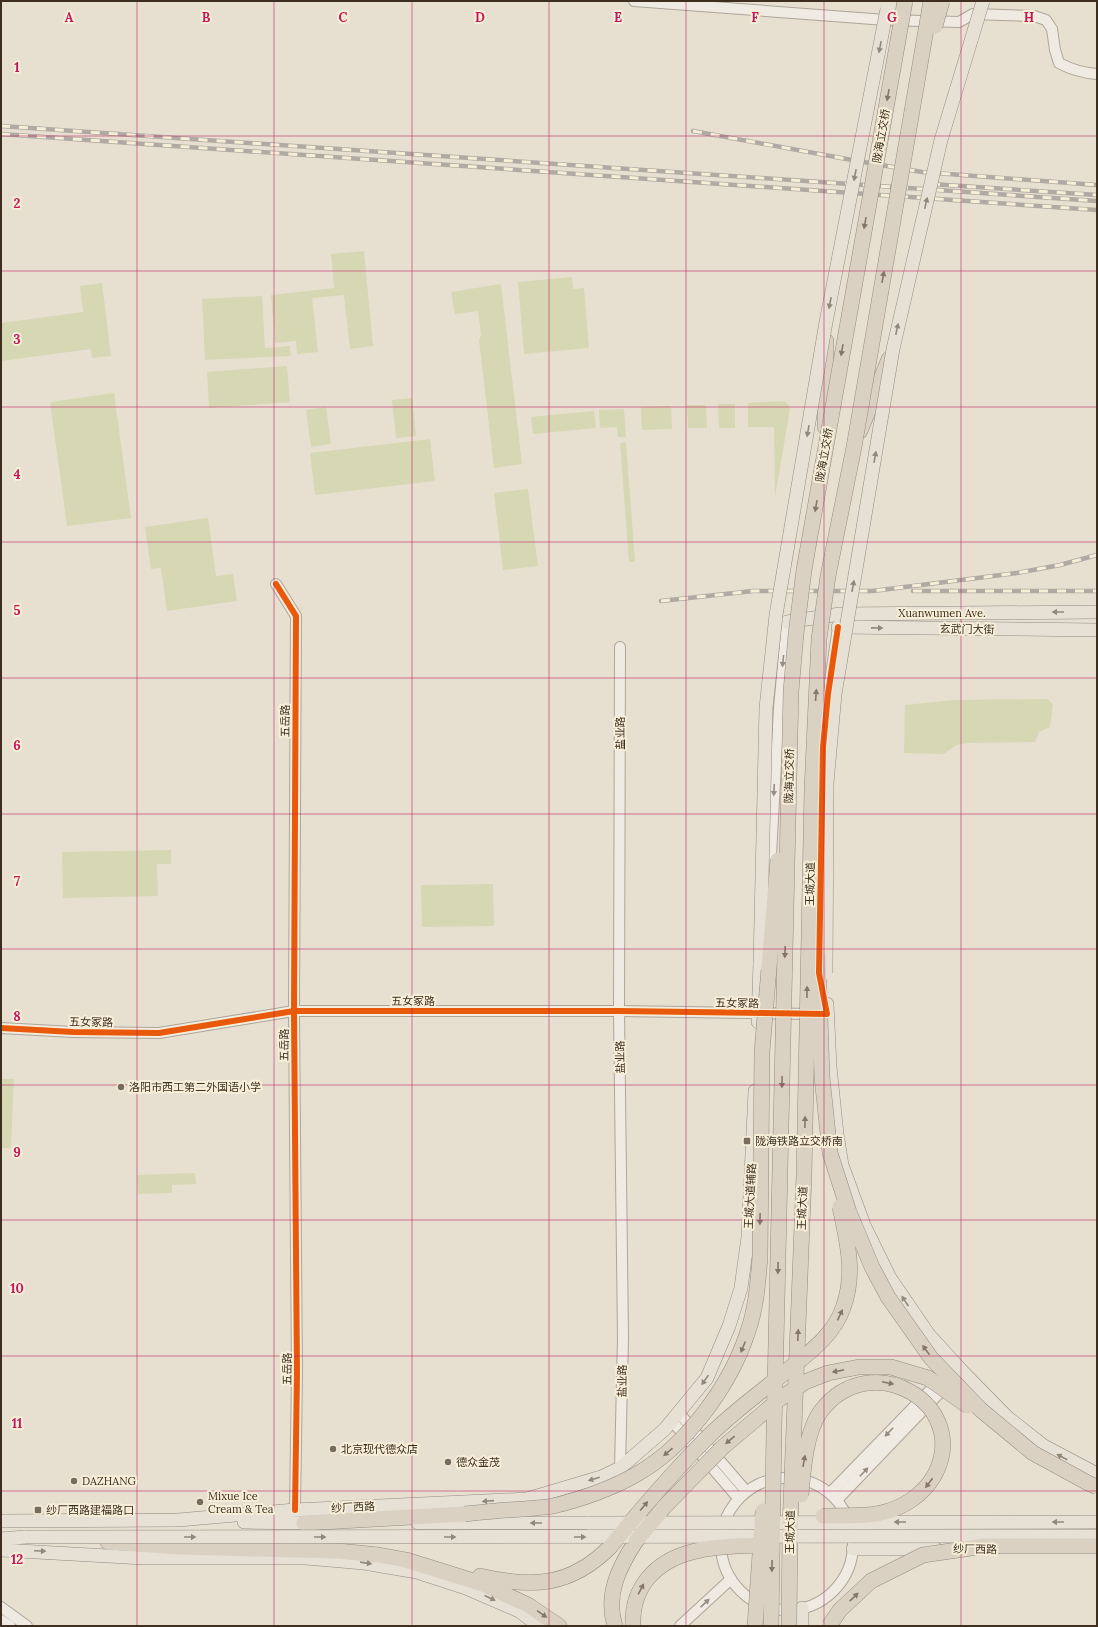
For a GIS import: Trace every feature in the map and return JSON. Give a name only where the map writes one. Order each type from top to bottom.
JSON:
[{"type":"highway","name":"陇海立交桥","points":[[786,913],[791,691],[804,570],[905,1]]},
{"type":"highway","name":"陇海立交桥","points":[[812,790],[814,717],[819,639],[828,576],[854,447],[931,1]]},
{"type":"highway","points":[[907,135],[942,1]]},
{"type":"highway","points":[[825,455],[826,322]]},
{"type":"highway","points":[[854,447],[893,349]]},
{"type":"highway","points":[[304,1524],[465,1514],[551,1506],[597,1493],[637,1474],[674,1446],[703,1414],[722,1388],[740,1354],[748,1333],[758,1286],[760,1257],[762,1052],[791,691]]},
{"type":"highway","points":[[25,1537],[180,1547],[338,1551],[379,1555],[493,1579],[526,1583],[558,1580],[575,1574],[596,1560],[610,1547],[661,1486],[714,1431],[815,1348],[837,1322],[849,1289],[851,1270],[830,1153],[822,1077],[817,954],[814,717]]},
{"type":"highway","name":"王城大道","points":[[789,1626],[790,1528],[803,1182],[812,790]]},
{"type":"highway","name":"王城大道","points":[[771,1626],[786,913]]},
{"type":"highway","points":[[830,1153],[849,1212],[872,1267],[888,1296],[931,1358],[981,1410],[1033,1453]]},
{"type":"highway","points":[[615,1626],[613,1620],[612,1602],[614,1581],[624,1560],[636,1541],[665,1506],[722,1447],[781,1398],[805,1382],[828,1373],[859,1367],[891,1367],[928,1378],[1033,1453],[1097,1487]]},
{"type":"highway","points":[[794,1626],[796,1560],[804,1463],[814,1425],[821,1411],[834,1397],[846,1389],[862,1383],[888,1382],[908,1390],[925,1403],[938,1422],[942,1443],[938,1468],[929,1484],[912,1500],[879,1514],[824,1516]]},
{"type":"highway","points":[[755,1626],[764,1509],[774,1430]]},
{"type":"highway","points":[[633,1626],[633,1614],[636,1599],[641,1586],[651,1574],[665,1563],[683,1554],[702,1550],[759,1545]]},
{"type":"highway","points":[[829,1626],[840,1610],[871,1581],[923,1555],[985,1546],[1097,1546]]},
{"type":"highway","points":[[406,1560],[482,1584],[528,1604],[559,1626]]},
{"type":"main road","points":[[983,1],[941,140],[893,349],[835,694],[827,783],[826,973],[830,1067],[842,1165],[875,1251],[894,1284],[929,1335],[1007,1417],[1026,1433],[1058,1455],[1097,1474]]},
{"type":"main road","name":"王城大道辅路","points":[[676,1417],[707,1378],[730,1326],[741,1288],[748,1237],[758,1013],[768,679],[776,615],[826,322],[887,4]]},
{"type":"main road","name":"Xuanwumen Ave.","points":[[787,622],[840,614],[1097,612]]},
{"type":"main road","name":"玄武门大街","points":[[838,627],[1097,630]]},
{"type":"main road","name":"纱厂西路","points":[[1,1521],[178,1520],[295,1510],[527,1499],[601,1477],[620,1468],[665,1429],[676,1417]]},
{"type":"main road","points":[[674,1523],[824,1516]]},
{"type":"main road","points":[[178,1520],[304,1524],[1097,1522]]},
{"type":"main road","points":[[1,1539],[25,1537],[1097,1536]]},
{"type":"main road","points":[[759,1545],[949,1537]]},
{"type":"main road","name":"纱厂西路","points":[[853,1549],[1097,1550]]},
{"type":"main road","points":[[1,1550],[144,1558],[306,1558],[364,1563],[417,1572],[466,1588],[519,1611],[539,1626]]},
{"type":"main road","points":[[762,1605],[762,1626]]},
{"type":"main road","points":[[802,1608],[802,1626]]},
{"type":"street","points":[[634,1],[886,20],[959,22],[973,14],[1034,16],[1046,20],[1052,29],[1055,50],[1059,63],[1078,71],[1097,74]]},
{"type":"street","name":"五岳路","points":[[276,584],[296,616],[294,1011],[297,1364],[295,1510]]},
{"type":"street","points":[[758,1013],[765,966],[778,708],[787,622]]},
{"type":"street","points":[[827,1014],[819,973],[823,747],[828,694],[838,627]]},
{"type":"street","name":"盐业路","points":[[620,647],[619,1011],[623,1338],[620,1468]]},
{"type":"street","name":"五女冢路","points":[[1,1028],[74,1032],[159,1033],[294,1011],[619,1011],[827,1014]]},
{"type":"street","points":[[834,1496],[958,1367]]},
{"type":"street","points":[[676,1417],[742,1495]]},
{"type":"street","points":[[788,1477],[811,1481],[834,1496],[847,1515],[852,1532],[853,1549],[848,1569],[838,1587],[822,1600],[802,1608],[782,1610],[762,1605],[744,1595],[730,1579],[723,1563],[720,1546],[722,1529],[726,1518],[742,1495],[766,1480],[788,1477]]},
{"type":"street","points":[[680,1626],[730,1579]]},
{"type":"street","points":[[1,1607],[27,1626]]},
{"type":"street","points":[[1,1620],[10,1626]]},
{"type":"green space","points":[[364,251],[373,346],[350,349],[344,295],[312,298],[318,352],[297,354],[296,341],[275,343],[271,295],[334,288],[331,254]]},
{"type":"green space","points":[[572,277],[573,289],[584,288],[589,348],[524,354],[518,282]]},
{"type":"green space","points":[[102,283],[111,356],[92,358],[91,349],[1,361],[1,323],[83,312],[80,286]]},
{"type":"green space","points":[[501,284],[522,464],[494,468],[479,340],[481,335],[478,311],[455,314],[451,292]]},
{"type":"green space","points":[[262,296],[265,348],[290,346],[291,356],[205,360],[202,299]]},
{"type":"green space","points":[[287,366],[290,402],[209,408],[207,372]]},
{"type":"green space","points":[[114,393],[131,518],[67,526],[50,402]]},
{"type":"green space","points":[[412,398],[416,436],[396,438],[392,400]]},
{"type":"green space","points":[[784,401],[788,404],[790,409],[775,497],[774,427],[748,427],[748,403]]},
{"type":"green space","points":[[718,404],[735,404],[735,428],[719,428]]},
{"type":"green space","points":[[687,405],[706,405],[707,428],[688,428]]},
{"type":"green space","points":[[671,406],[672,429],[642,430],[641,407]]},
{"type":"green space","points":[[326,407],[331,444],[311,447],[306,410]]},
{"type":"green space","points":[[624,409],[626,437],[618,437],[617,427],[600,428],[599,410]]},
{"type":"green space","points":[[594,411],[596,428],[533,434],[531,417]]},
{"type":"green space","points":[[430,439],[435,481],[315,495],[310,453]]},
{"type":"green space","points":[[626,442],[635,562],[629,562],[620,443]]},
{"type":"green space","points":[[528,489],[538,566],[503,570],[494,493]]},
{"type":"green space","points":[[208,518],[216,576],[233,574],[237,601],[167,611],[161,568],[151,569],[145,527]]},
{"type":"green space","points":[[1048,699],[1053,705],[1050,727],[1039,732],[1035,742],[967,743],[956,745],[944,754],[904,753],[905,705],[954,700]]},
{"type":"green space","points":[[171,850],[171,864],[157,864],[158,896],[63,898],[62,852]]},
{"type":"green space","points":[[493,884],[494,926],[422,927],[421,885]]},
{"type":"green space","points":[[1,1079],[14,1079],[11,1148],[1,1148]]},
{"type":"green space","points":[[195,1173],[196,1184],[172,1185],[172,1193],[138,1194],[137,1175]]},
{"type":"railway","points":[[1,126],[1097,201]]},
{"type":"railway","points":[[693,131],[922,172],[1097,185]]},
{"type":"railway","points":[[1,134],[1097,210]]},
{"type":"railway","points":[[931,184],[1097,195]]},
{"type":"railway","points":[[661,601],[753,591],[873,591],[1017,573],[1060,565],[1097,555]]},
{"type":"railway","points":[[913,591],[1097,591]]},
{"type":"cycle path","points":[[276,584],[296,616],[294,1011],[297,1373],[295,1510]]},
{"type":"cycle path","points":[[1,1028],[73,1032],[159,1033],[294,1011],[619,1011],[827,1014],[819,973],[823,747],[828,694],[838,627]]},
{"type":"place","name":"洛阳市西工第二外国语小学","points":[[121,1087]]},
{"type":"place","name":"陇海铁路立交桥南","points":[[747,1141]]},
{"type":"place","name":"北京现代德众店","points":[[333,1449]]},
{"type":"place","name":"德众金茂","points":[[448,1462]]},
{"type":"place","name":"DAZHANG","points":[[74,1481]]},
{"type":"place","name":"Mixue Ice Cream & Tea","points":[[200,1502]]},
{"type":"place","name":"纱厂西路建福路口","points":[[38,1510]]}]
